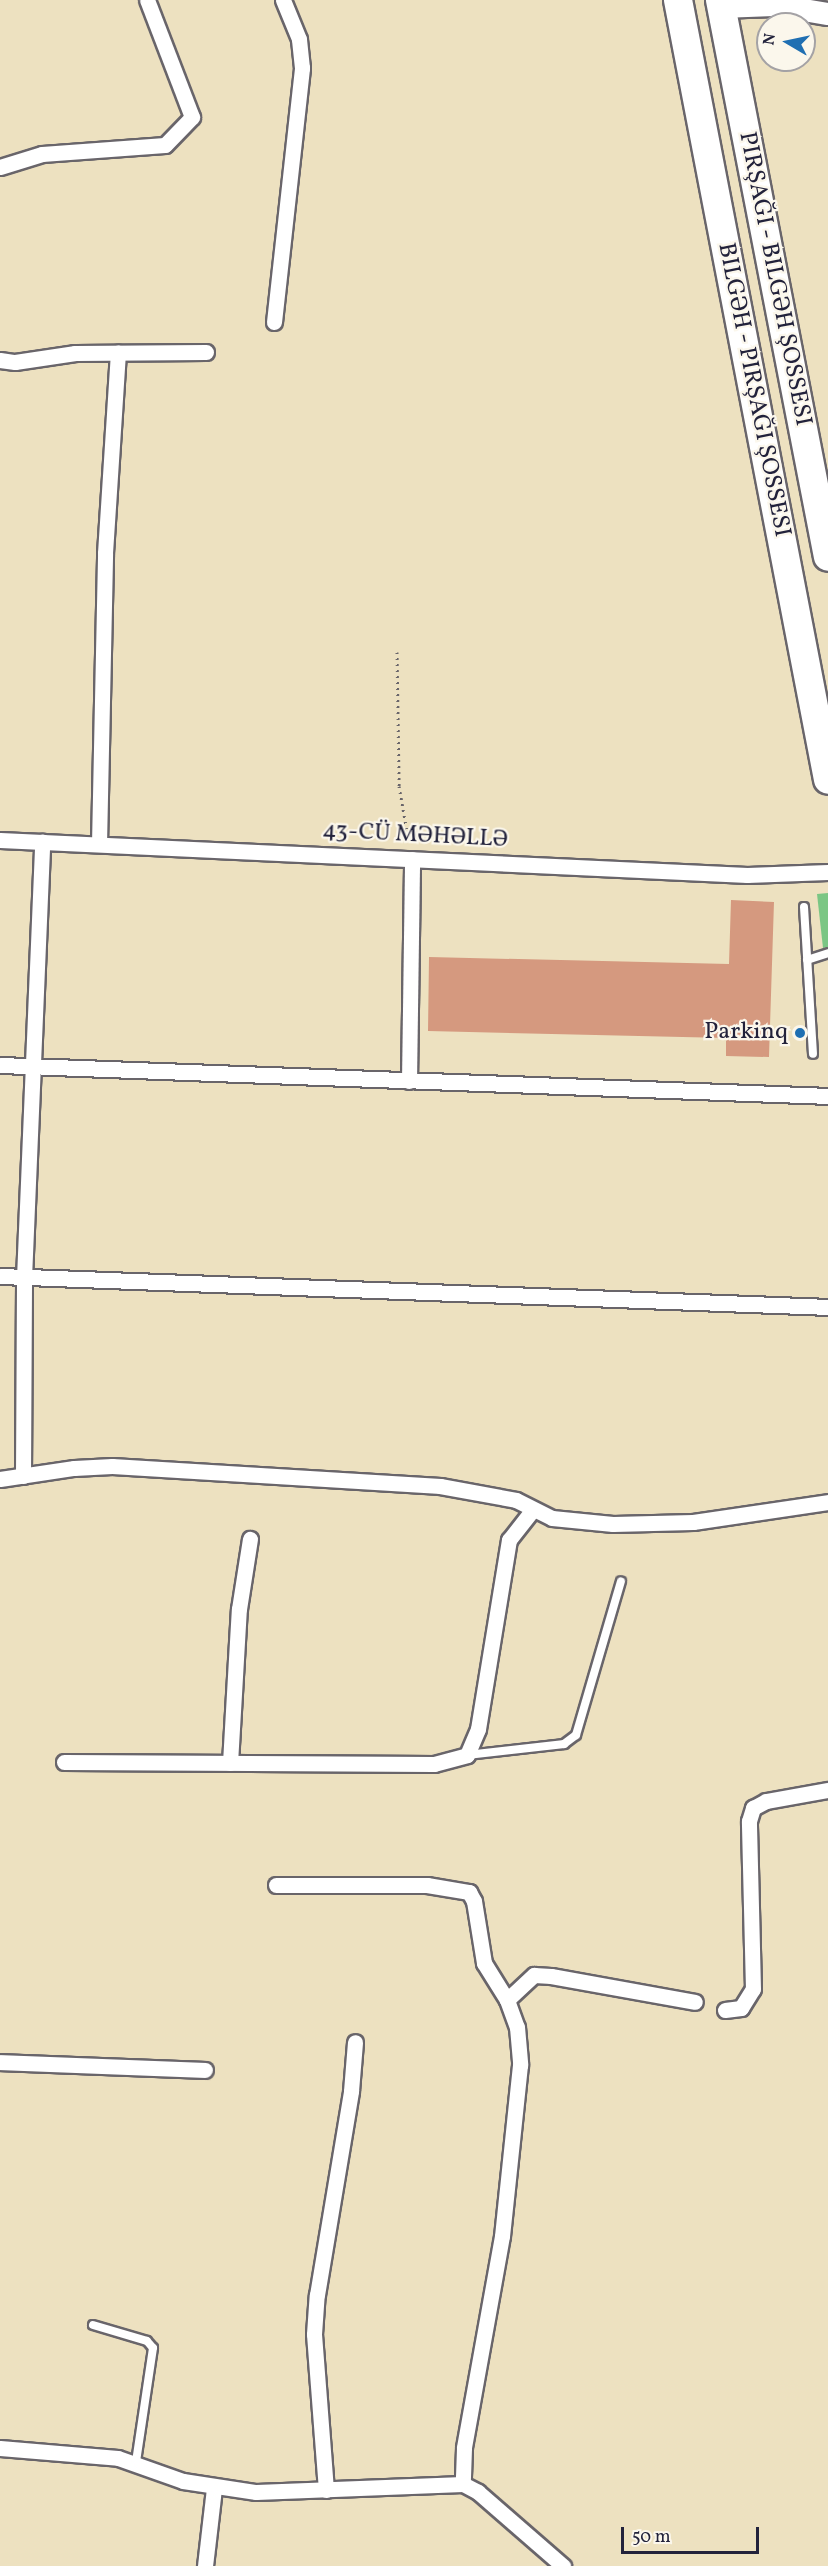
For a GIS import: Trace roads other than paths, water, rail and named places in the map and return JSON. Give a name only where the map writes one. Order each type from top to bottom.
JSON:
[{"type":"highway","points":[[678,0],[828,780]]},
{"type":"highway","points":[[721,3],[828,557]]},
{"type":"street","points":[[0,166],[42,154],[165,145],[192,117],[147,0]]},
{"type":"street","points":[[274,322],[302,68],[299,39],[283,0]]},
{"type":"street","points":[[721,3],[774,5],[828,14]]},
{"type":"street","points":[[99,844],[105,553],[118,352]]},
{"type":"street","points":[[0,360],[15,362],[118,352],[206,352]]},
{"type":"street","name":"43-CÜ MƏHƏLLƏ","points":[[0,840],[785,876],[828,872]]},
{"type":"street","points":[[24,1476],[24,1278],[42,841]]},
{"type":"street","points":[[409,1081],[412,859]]},
{"type":"street","points":[[0,1065],[828,1096]]},
{"type":"street","points":[[0,1276],[828,1307]]},
{"type":"street","points":[[0,1479],[112,1466],[440,1486],[482,1491],[570,1522],[670,1523],[828,1502]]},
{"type":"street","points":[[64,1762],[434,1764],[467,1755],[478,1729],[507,1549],[518,1525],[533,1509]]},
{"type":"street","points":[[230,1763],[239,1609],[250,1539]]},
{"type":"street","points":[[725,2010],[741,2008],[753,1989],[749,1821],[753,1808],[766,1801],[828,1790]]},
{"type":"street","points":[[276,1885],[461,1888],[474,1901],[484,1963],[507,2000],[517,2027],[520,2065],[502,2236],[464,2448],[463,2484]]},
{"type":"street","points":[[507,2000],[525,1981],[543,1976],[694,2002]]},
{"type":"street","points":[[326,2490],[315,2324],[351,2091],[355,2042]]},
{"type":"street","points":[[0,2062],[205,2070]]},
{"type":"street","points":[[0,2448],[136,2462],[214,2488],[256,2492],[463,2484],[478,2492],[562,2566]]},
{"type":"street","points":[[205,2566],[214,2488]]},
{"type":"lane","points":[[804,907],[813,1054]]},
{"type":"lane","points":[[807,960],[828,953]]},
{"type":"lane","points":[[467,1755],[564,1744],[576,1735],[621,1581]]},
{"type":"lane","points":[[93,2325],[147,2342],[153,2348],[136,2462]]},
{"type":"place","name":"Parkinq","points":[[800,1033]]}]
